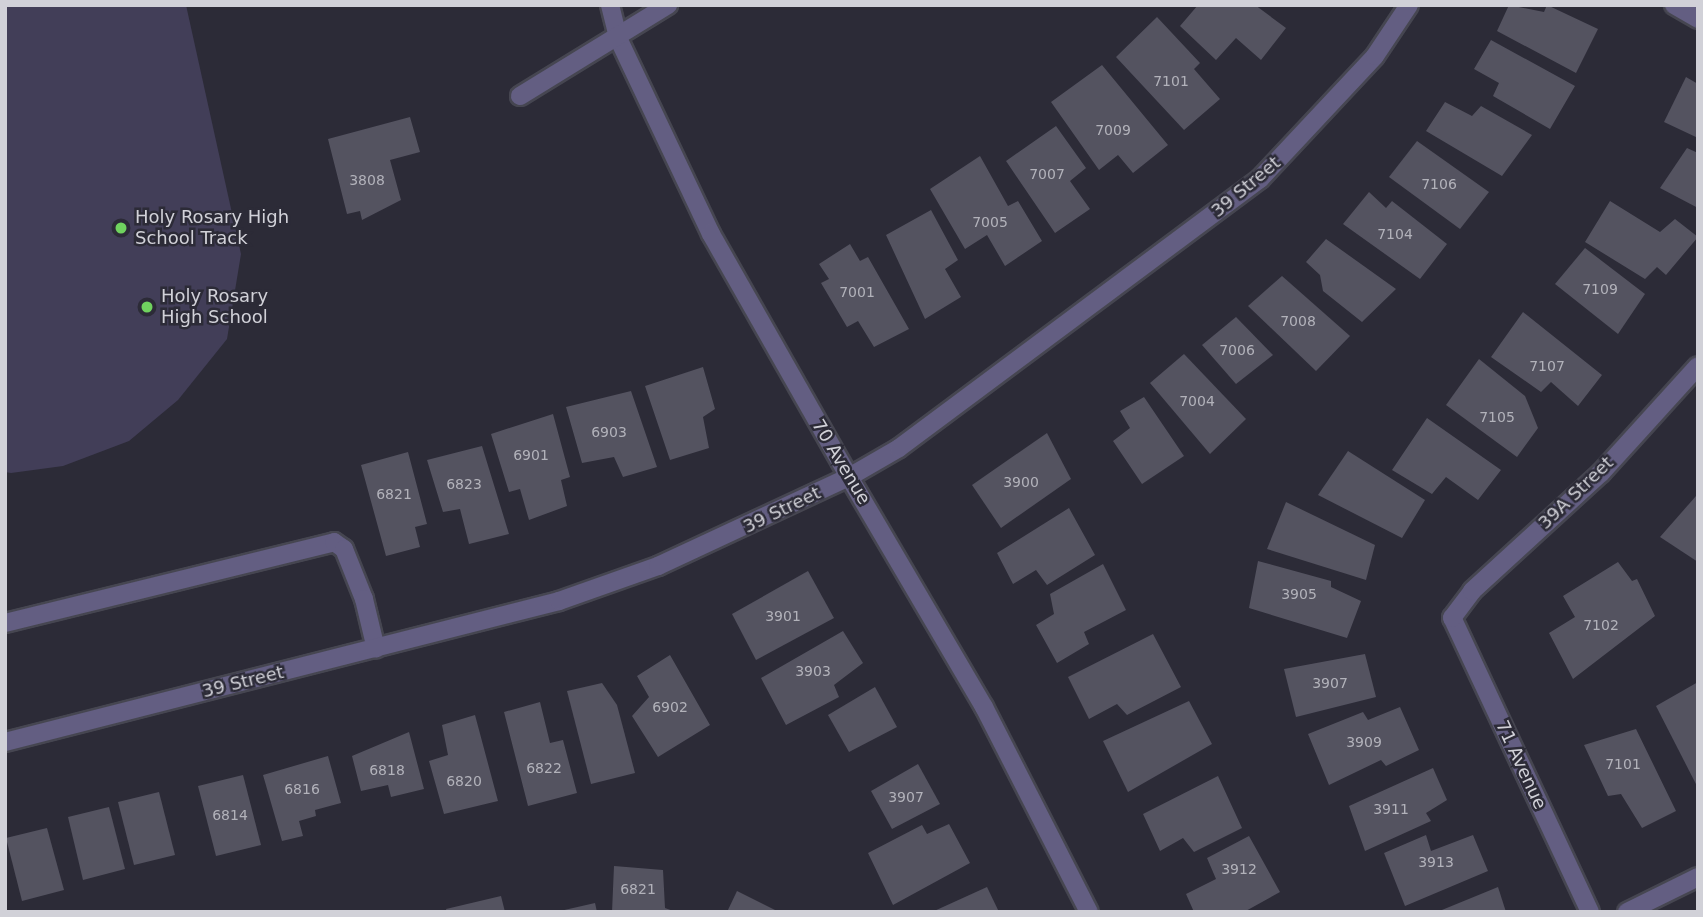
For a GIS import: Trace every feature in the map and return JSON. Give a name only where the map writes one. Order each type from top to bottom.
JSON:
[{"type":"street","name":"70 Avenue","points":[[610,5],[618,38],[711,234],[984,707],[1089,912]]},
{"type":"street","points":[[520,96],[668,5]]},
{"type":"street","name":"39 Street","points":[[5,742],[376,649],[610,584],[849,477],[893,452],[1260,179],[1375,57],[1409,5]]},
{"type":"street","points":[[1674,5],[1698,19]]},
{"type":"street","name":"39A Street","points":[[1452,618],[1472,591],[1601,473],[1698,366]]},
{"type":"street","points":[[5,623],[334,542],[344,550],[364,599],[376,649]]},
{"type":"street","name":"71 Avenue","points":[[1452,618],[1590,912]]},
{"type":"street","points":[[1627,912],[1698,877]]},
{"type":"shaded area","name":"Holy Rosary High School Track","points":[[5,5],[186,5],[241,254],[227,339],[178,400],[129,441],[63,466],[11,473],[5,472]]},
{"type":"building","points":[[1198,5],[1255,5],[1286,28],[1261,60],[1236,38],[1216,60],[1180,26]]},
{"type":"building","points":[[1509,5],[1544,12],[1547,5],[1598,29],[1576,73],[1497,31]]},
{"type":"building","points":[[1157,17],[1200,63],[1194,69],[1220,99],[1184,130],[1116,57]]},
{"type":"building","points":[[1491,40],[1575,86],[1550,129],[1493,96],[1499,83],[1474,69]]},
{"type":"building","points":[[1102,65],[1168,145],[1133,173],[1118,155],[1099,170],[1051,102]]},
{"type":"building","points":[[1686,77],[1698,84],[1698,138],[1664,122]]},
{"type":"building","points":[[1445,102],[1472,116],[1481,106],[1532,135],[1502,176],[1426,131]]},
{"type":"building","points":[[410,117],[420,152],[390,160],[401,200],[362,220],[360,211],[347,214],[328,139]]},
{"type":"building","points":[[1056,126],[1086,168],[1070,181],[1090,209],[1055,233],[1006,161]]},
{"type":"building","points":[[1417,141],[1489,192],[1460,229],[1389,177]]},
{"type":"building","points":[[1687,148],[1698,153],[1698,208],[1660,188]]},
{"type":"building","points":[[980,156],[1008,206],[1018,201],[1042,241],[1005,266],[987,235],[965,249],[930,189]]},
{"type":"building","points":[[1369,192],[1386,208],[1392,201],[1447,244],[1420,279],[1343,224]]},
{"type":"building","points":[[1610,201],[1660,232],[1675,219],[1698,237],[1666,275],[1657,267],[1645,279],[1585,242]]},
{"type":"building","points":[[931,210],[958,260],[945,269],[961,297],[925,319],[886,235]]},
{"type":"building","points":[[1326,239],[1396,289],[1362,322],[1323,291],[1320,275],[1306,262]]},
{"type":"building","points":[[850,244],[860,261],[868,257],[909,329],[874,347],[858,321],[847,327],[821,283],[829,279],[819,264]]},
{"type":"building","points":[[1585,248],[1645,294],[1618,334],[1555,284]]},
{"type":"building","points":[[1282,276],[1350,336],[1316,371],[1248,306]]},
{"type":"building","points":[[1523,312],[1602,375],[1578,406],[1551,382],[1541,392],[1491,357]]},
{"type":"building","points":[[1236,317],[1273,355],[1236,384],[1202,345]]},
{"type":"building","points":[[1184,354],[1246,419],[1210,454],[1150,383]]},
{"type":"building","points":[[1479,359],[1525,396],[1538,428],[1517,457],[1446,405]]},
{"type":"building","points":[[703,367],[715,409],[703,417],[709,448],[670,460],[645,386]]},
{"type":"building","points":[[631,391],[657,467],[623,477],[614,457],[582,463],[566,407]]},
{"type":"building","points":[[1144,397],[1184,456],[1142,484],[1113,441],[1130,428],[1120,411]]},
{"type":"building","points":[[553,414],[570,477],[561,480],[567,506],[529,520],[520,489],[509,492],[491,434]]},
{"type":"building","points":[[1427,418],[1501,470],[1478,500],[1446,477],[1432,494],[1392,470]]},
{"type":"building","points":[[1047,433],[1071,479],[1001,528],[972,485]]},
{"type":"building","points":[[482,446],[509,534],[469,544],[460,509],[443,512],[427,460]]},
{"type":"building","points":[[1348,451],[1425,500],[1402,538],[1318,495]]},
{"type":"building","points":[[408,452],[427,524],[415,527],[420,547],[386,556],[361,465]]},
{"type":"building","points":[[1696,496],[1698,498],[1698,562],[1660,537]]},
{"type":"building","points":[[1286,502],[1375,545],[1366,580],[1267,549]]},
{"type":"building","points":[[1069,508],[1095,555],[1047,585],[1036,570],[1013,584],[997,553]]},
{"type":"building","points":[[1258,561],[1331,581],[1331,587],[1361,601],[1347,638],[1249,608]]},
{"type":"building","points":[[1618,562],[1632,581],[1637,579],[1655,616],[1573,679],[1549,633],[1575,617],[1563,596]]},
{"type":"building","points":[[1103,564],[1126,610],[1084,632],[1089,644],[1057,663],[1036,625],[1054,614],[1050,594]]},
{"type":"building","points":[[808,571],[834,618],[756,660],[732,614]]},
{"type":"building","points":[[843,631],[863,663],[834,685],[839,697],[786,725],[761,678]]},
{"type":"building","points":[[1153,634],[1181,687],[1127,715],[1117,704],[1089,719],[1068,677]]},
{"type":"building","points":[[1365,654],[1376,697],[1296,717],[1284,669]]},
{"type":"building","points":[[670,655],[710,725],[658,757],[632,716],[649,697],[637,676]]},
{"type":"building","points":[[1698,682],[1698,788],[1656,706]]},
{"type":"building","points":[[602,683],[617,705],[635,773],[591,784],[567,691]]},
{"type":"building","points":[[875,687],[897,727],[849,752],[828,715]]},
{"type":"building","points":[[1189,701],[1212,744],[1128,792],[1103,741]]},
{"type":"building","points":[[540,702],[550,743],[563,740],[577,793],[528,806],[504,712]]},
{"type":"building","points":[[1400,707],[1419,750],[1386,766],[1381,760],[1329,785],[1308,734],[1363,712],[1368,720]]},
{"type":"building","points":[[475,715],[498,801],[444,814],[429,761],[448,755],[442,725]]},
{"type":"building","points":[[1636,729],[1676,811],[1642,828],[1621,794],[1608,796],[1584,745]]},
{"type":"building","points":[[409,732],[424,789],[391,797],[388,785],[361,791],[352,756]]},
{"type":"building","points":[[328,756],[341,803],[315,810],[316,816],[299,821],[303,836],[282,841],[263,775]]},
{"type":"building","points":[[918,764],[940,804],[892,829],[871,791]]},
{"type":"building","points":[[1433,768],[1447,800],[1426,813],[1431,821],[1365,851],[1349,806]]},
{"type":"building","points":[[243,775],[261,845],[216,856],[198,786]]},
{"type":"building","points":[[1218,776],[1242,828],[1194,852],[1183,838],[1160,851],[1143,814]]},
{"type":"building","points":[[159,792],[175,855],[134,865],[118,802]]},
{"type":"building","points":[[109,807],[125,869],[83,880],[68,817]]},
{"type":"building","points":[[949,824],[970,863],[893,905],[868,853],[922,825],[927,834]]},
{"type":"building","points":[[47,828],[64,890],[22,901],[6,838]]},
{"type":"building","points":[[1426,835],[1431,851],[1473,835],[1488,871],[1405,906],[1384,853]]},
{"type":"building","points":[[1249,836],[1280,892],[1244,912],[1194,912],[1186,894],[1216,879],[1207,858]]},
{"type":"building","points":[[614,866],[663,870],[665,908],[676,912],[612,912]]},
{"type":"building","points":[[987,887],[999,912],[932,912]]},
{"type":"building","points":[[1498,887],[1506,912],[1437,912]]},
{"type":"building","points":[[737,891],[779,912],[727,912]]},
{"type":"building","points":[[501,896],[505,912],[447,912],[446,909]]},
{"type":"building","points":[[595,903],[597,912],[560,912],[560,911]]},
{"type":"place","name":"Holy Rosary High School Track","points":[[121,228]]},
{"type":"place","name":"Holy Rosary High School","points":[[147,307]]}]
